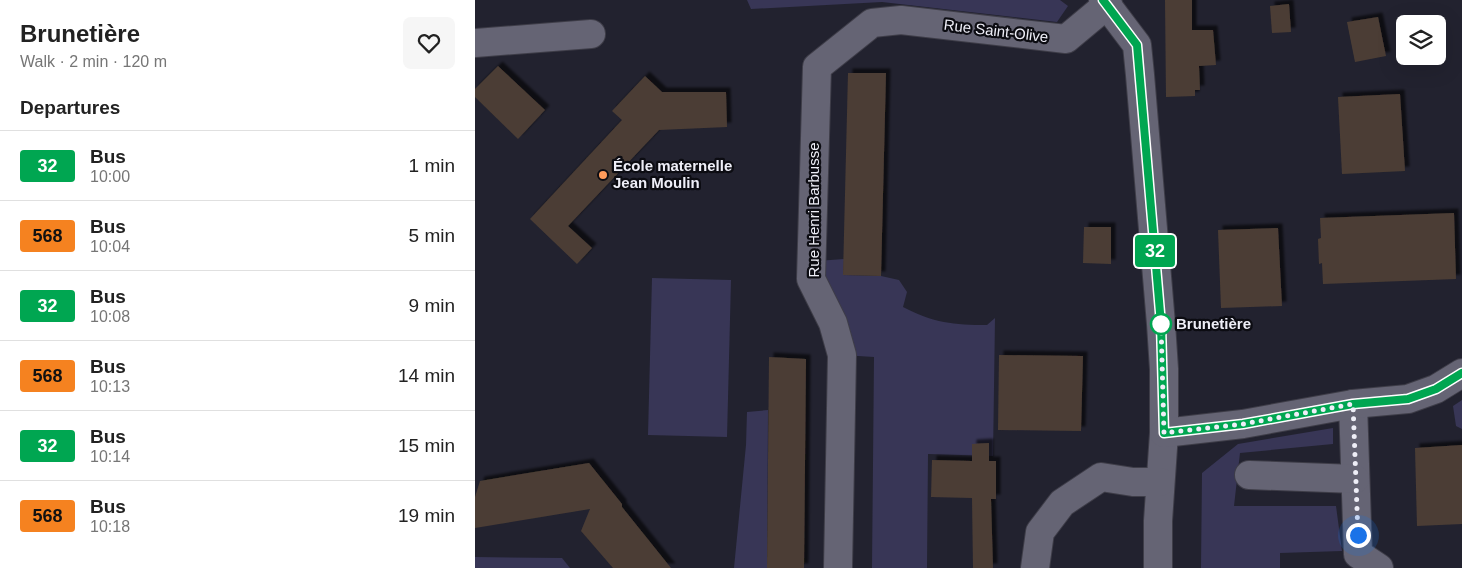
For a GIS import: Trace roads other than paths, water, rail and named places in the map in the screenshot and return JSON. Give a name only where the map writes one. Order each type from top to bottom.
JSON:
[{"type":"street","name":"Rue Saint-Olive","points":[[872,23],[901,20],[1066,39],[1105,2]]},
{"type":"street","points":[[1105,2],[1144,39],[1161,324],[1164,433],[1160,482],[1158,568]]},
{"type":"street","name":"Rue Henri Barbusse","points":[[839,568],[842,355],[833,324],[811,279],[817,67],[872,23]]},
{"type":"street","points":[[475,43],[591,34]]},
{"type":"street","points":[[1164,433],[1243,424],[1353,404],[1408,399],[1436,389],[1462,373]]},
{"type":"street","points":[[1353,404],[1358,554],[1379,568]]},
{"type":"street","points":[[1249,475],[1355,479]]},
{"type":"street","points":[[1035,568],[1039,532],[1062,503],[1101,478],[1133,482],[1160,482]]},
{"type":"place","name":"École maternelle Jean Moulin","points":[[603,175]]},
{"type":"place","name":"Brunetière","points":[[1161,324]]}]
